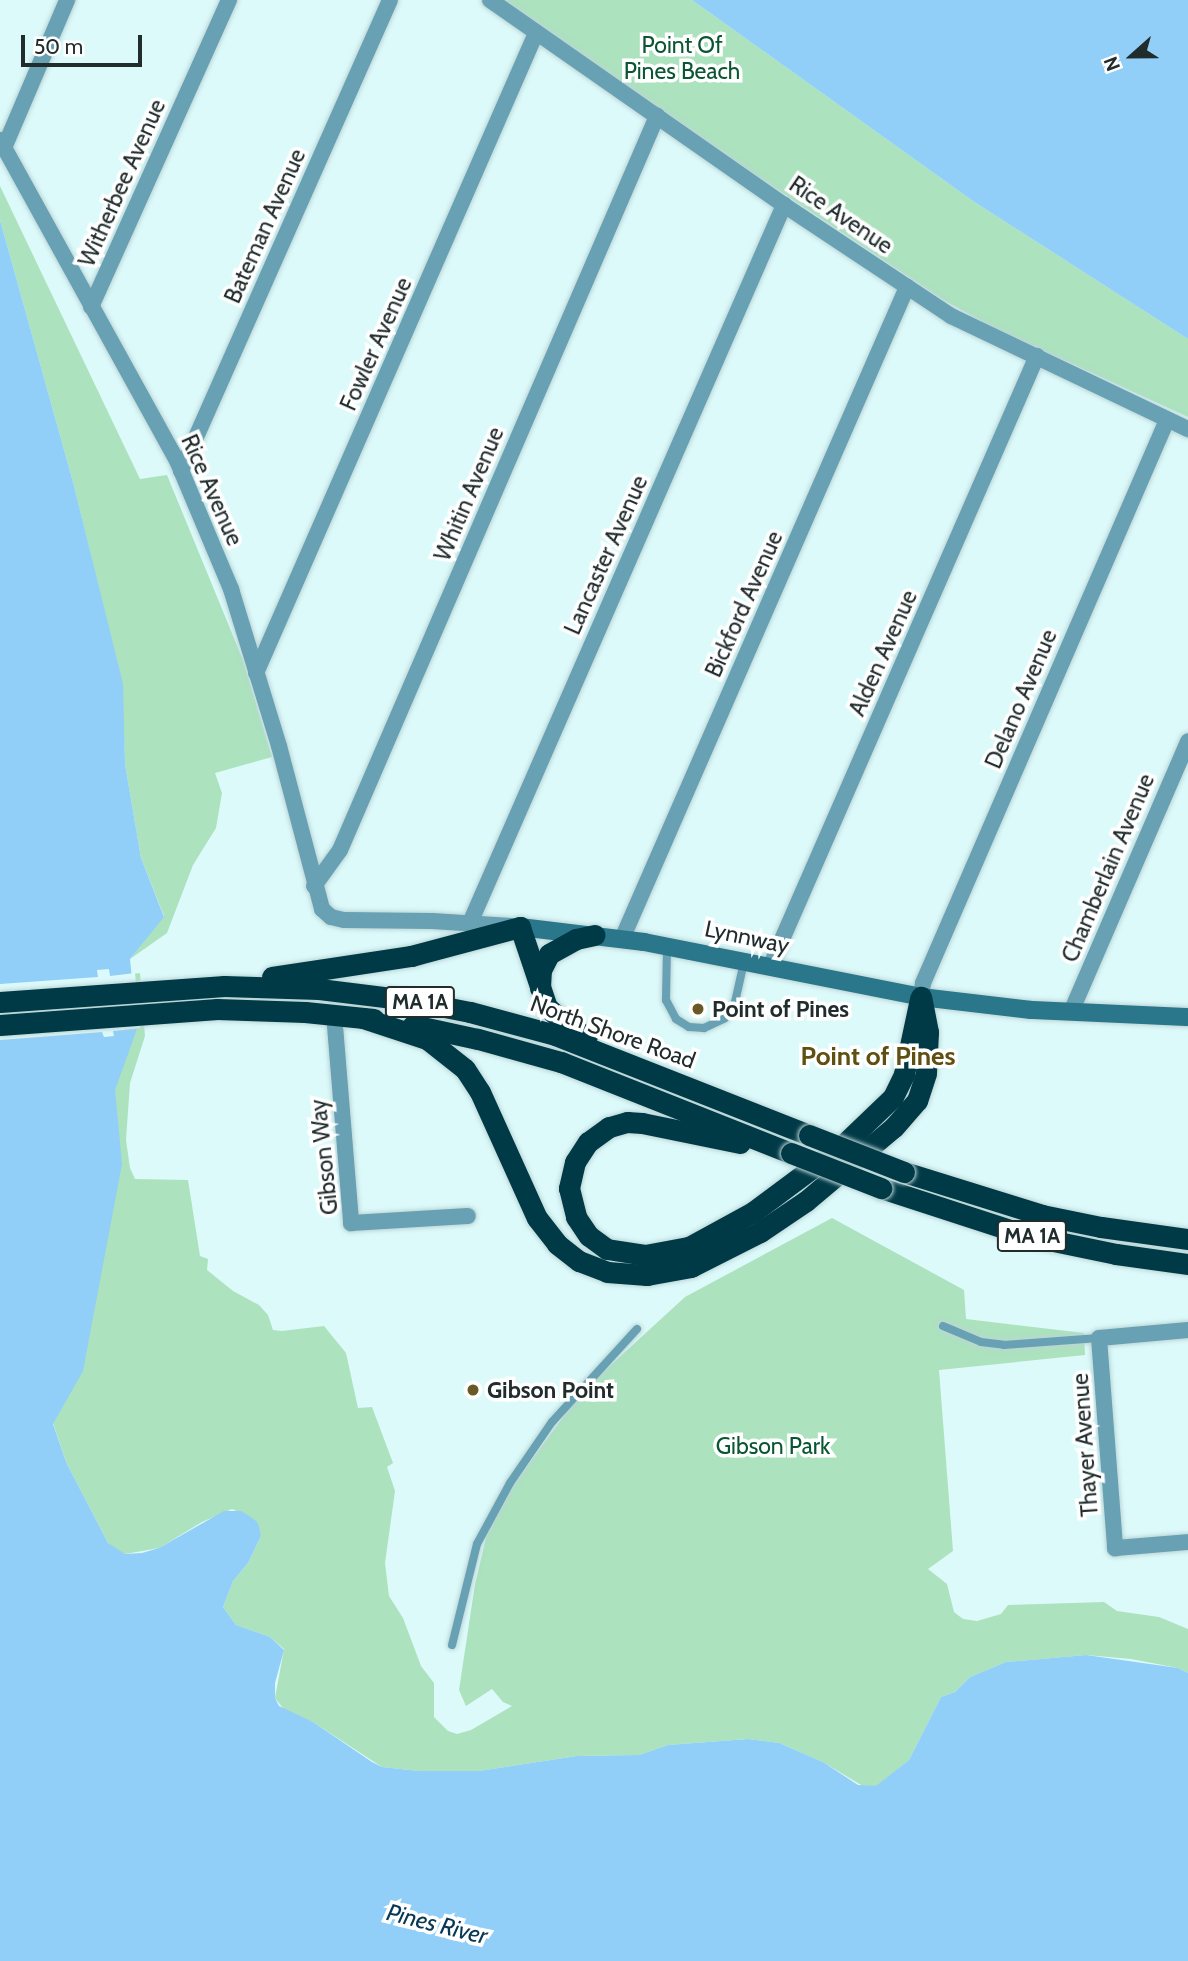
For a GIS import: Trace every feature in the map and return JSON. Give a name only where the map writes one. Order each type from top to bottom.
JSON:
[{"type":"highway","points":[[191,987],[395,959],[520,927],[540,994],[547,1007],[567,1025],[640,1067]]},
{"type":"highway","points":[[540,994],[541,970],[550,954],[576,939],[595,935]]},
{"type":"highway","name":"North Shore Road","points":[[0,1002],[191,987],[309,989],[441,1006],[555,1035],[904,1172],[1042,1215],[1120,1231],[1188,1240]]},
{"type":"highway","points":[[363,1017],[427,1039],[464,1069],[480,1092],[537,1218],[557,1244],[579,1261],[607,1272],[647,1275],[691,1267],[739,1245],[806,1201],[894,1126],[917,1101],[926,1073],[928,1032],[921,998]]},
{"type":"highway","points":[[792,1153],[642,1123],[621,1123],[598,1134],[580,1151],[571,1174],[570,1202],[579,1224],[589,1236],[600,1245],[621,1254],[645,1255],[676,1251],[732,1226],[802,1178],[888,1104],[898,1090],[904,1074],[921,998]]},
{"type":"highway","name":"North Shore Road","points":[[0,1025],[226,1009],[363,1017],[478,1039],[561,1062],[881,1188],[1029,1236],[1115,1254],[1188,1264]]},
{"type":"main road","name":"Lynnway","points":[[520,927],[667,946],[921,998],[1071,1012],[1188,1017]]},
{"type":"street","points":[[2,144],[67,0]]},
{"type":"street","name":"Witherbee Avenue","points":[[91,307],[229,0]]},
{"type":"street","name":"Bateman Avenue","points":[[181,471],[390,0]]},
{"type":"street","name":"Rice Avenue","points":[[490,0],[784,205],[951,316],[1188,429]]},
{"type":"street","name":"Fowler Avenue","points":[[257,673],[536,33]]},
{"type":"street","name":"Whitin Avenue","points":[[314,886],[340,850],[657,116]]},
{"type":"street","name":"Rice Avenue","points":[[2,144],[181,471],[231,589],[302,829],[314,886]]},
{"type":"street","name":"Lancaster Avenue","points":[[470,923],[784,205]]},
{"type":"street","name":"Bickford Avenue","points":[[622,939],[907,287]]},
{"type":"street","name":"Alden Avenue","points":[[770,967],[1037,356]]},
{"type":"street","name":"Delano Avenue","points":[[921,998],[923,983],[1167,420]]},
{"type":"street","name":"Chamberlain Avenue","points":[[1071,1012],[1188,741]]},
{"type":"street","name":"Lynnway","points":[[314,886],[322,909],[336,919],[520,927]]},
{"type":"street","name":"Gibson Way","points":[[334,1014],[351,1223],[468,1216]]},
{"type":"street","points":[[1099,1338],[1188,1331]]},
{"type":"street","name":"Thayer Avenue","points":[[1099,1338],[1115,1548],[1188,1542]]},
{"type":"lane","points":[[667,946],[666,1000],[677,1019],[689,1027],[704,1028],[724,1018],[735,1002],[744,962]]},
{"type":"lane","points":[[943,1326],[981,1342],[1004,1345],[1099,1338]]},
{"type":"lane","points":[[452,1645],[477,1544],[510,1483],[552,1422],[637,1329]]},
{"type":"green space","name":"Point Of Pines Beach","points":[[503,0],[692,0],[973,201],[1188,339],[1188,417],[1000,331],[945,301],[760,178]]},
{"type":"green space","points":[[0,186],[140,479],[167,475],[243,660],[272,757],[215,773],[222,793],[216,828],[193,865],[167,933],[130,959],[164,916],[141,858],[125,764],[122,684],[73,482],[0,220]]},
{"type":"green space","name":"Gibson Park","points":[[140,973],[145,1036],[130,1083],[126,1140],[130,1168],[135,1179],[188,1180],[200,1256],[208,1259],[207,1270],[233,1291],[259,1305],[268,1315],[273,1330],[324,1326],[346,1353],[358,1408],[372,1407],[393,1463],[387,1467],[395,1491],[385,1563],[389,1596],[403,1618],[421,1666],[434,1683],[434,1717],[448,1731],[457,1734],[471,1730],[512,1706],[503,1702],[492,1689],[466,1706],[459,1690],[475,1584],[488,1529],[512,1487],[566,1413],[601,1374],[685,1297],[832,1218],[964,1290],[966,1319],[1084,1333],[1085,1355],[939,1370],[953,1551],[928,1569],[947,1584],[954,1612],[963,1619],[977,1621],[1001,1614],[1008,1605],[1104,1602],[1117,1611],[1159,1617],[1188,1629],[1188,1673],[1178,1668],[1131,1659],[1086,1655],[1006,1662],[970,1677],[955,1692],[941,1697],[909,1760],[877,1786],[866,1788],[823,1762],[779,1743],[748,1739],[668,1745],[639,1755],[577,1756],[479,1771],[419,1771],[382,1767],[313,1722],[286,1712],[275,1698],[284,1649],[270,1637],[236,1625],[223,1607],[233,1581],[248,1563],[261,1536],[251,1517],[232,1509],[202,1522],[159,1548],[125,1554],[116,1550],[108,1543],[66,1462],[48,1408],[114,976]]},
{"type":"water","points":[[692,0],[1188,0],[1188,339],[973,201]]},
{"type":"water","name":"Pines River","points":[[0,220],[73,482],[123,684],[125,764],[141,858],[164,917],[130,959],[137,1029],[115,1090],[122,1164],[83,1371],[53,1424],[66,1462],[108,1543],[125,1554],[142,1553],[159,1548],[224,1511],[241,1511],[251,1517],[258,1523],[261,1536],[248,1563],[233,1581],[223,1607],[236,1625],[270,1637],[284,1650],[275,1683],[275,1698],[279,1706],[313,1722],[382,1767],[419,1771],[479,1771],[577,1756],[639,1755],[668,1745],[748,1739],[779,1743],[823,1762],[858,1785],[876,1786],[909,1760],[941,1697],[955,1692],[970,1677],[1006,1662],[1086,1655],[1178,1668],[1188,1673],[1188,1961],[0,1961]]},
{"type":"pier","points":[[109,969],[110,976],[135,973],[140,1028],[113,1031],[114,1036],[104,1037],[102,1032],[0,1040],[0,984],[98,977],[97,970]]},
{"type":"place","name":"Point of Pines","points":[[698,1009]]},
{"type":"place","name":"Gibson Point","points":[[473,1390]]},
{"type":"district","name":"Point of Pines","points":[[878,1057]]}]
